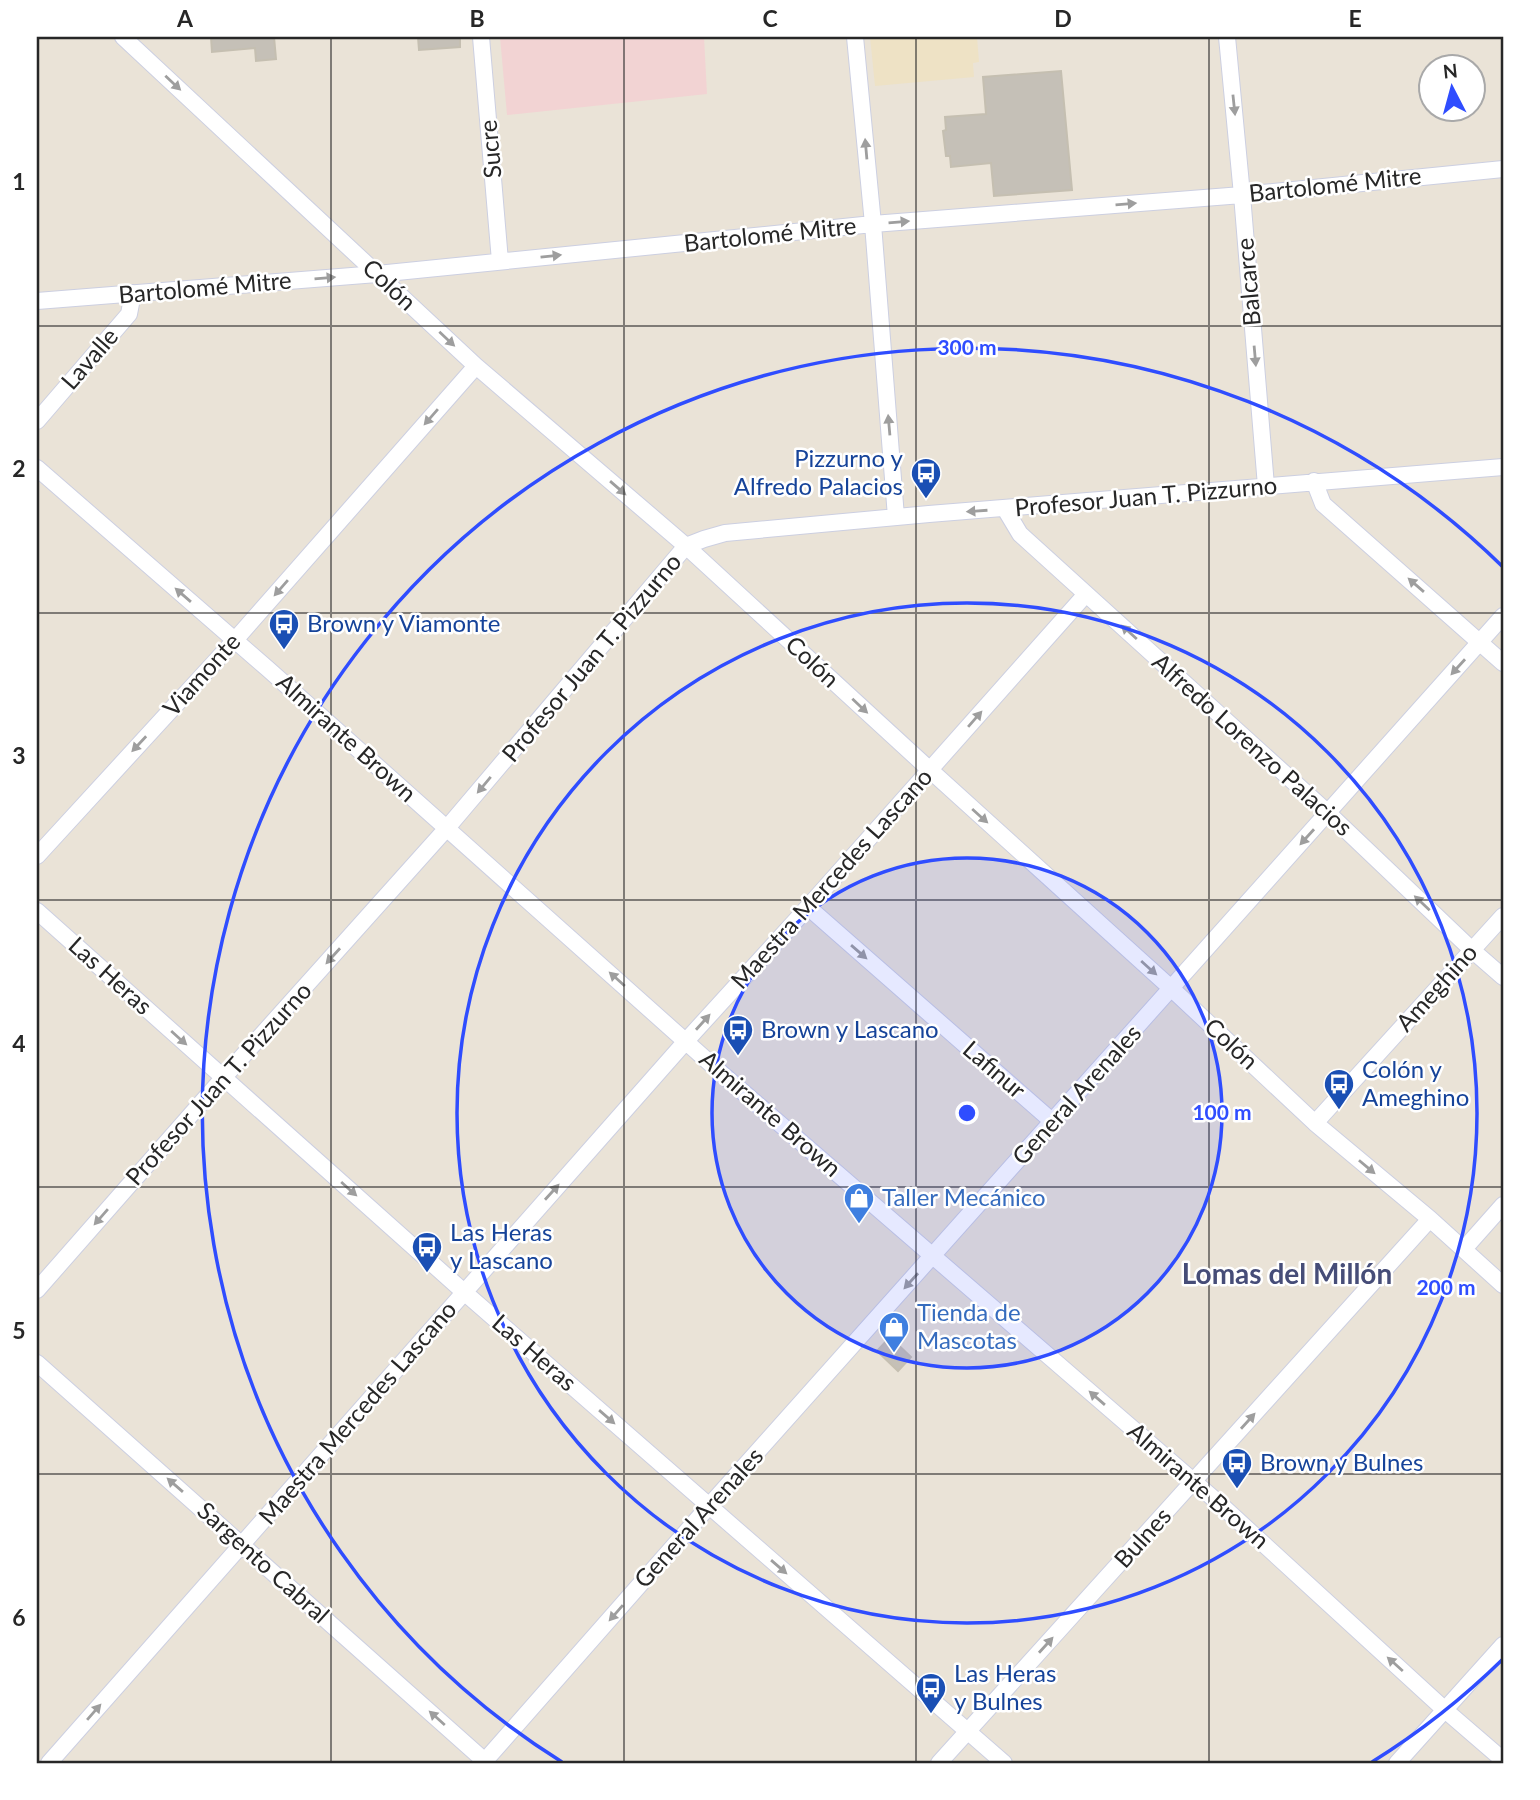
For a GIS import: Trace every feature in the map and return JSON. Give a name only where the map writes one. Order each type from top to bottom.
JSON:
[{"type":"street","name":"Colón","points":[[123,37],[476,366],[686,547],[1172,989],[1315,1123],[1430,1219],[1503,1285]]},
{"type":"street","name":"Sucre","points":[[481,37],[500,261]]},
{"type":"street","points":[[855,37],[897,517]]},
{"type":"street","name":"Balcarce","points":[[1227,37],[1266,486]]},
{"type":"street","name":"Bartolomé Mitre","points":[[37,301],[377,274],[873,224],[1242,195],[1503,169]]},
{"type":"street","name":"Lavalle","points":[[37,421],[129,314],[133,293]]},
{"type":"street","name":"Viamonte","points":[[37,856],[235,640],[476,366]]},
{"type":"street","name":"Profesor Juan T. Pizzurno","points":[[37,1290],[447,828],[686,547],[725,533],[1503,467]]},
{"type":"street","name":"Almirante Brown","points":[[37,468],[235,640],[686,1041],[1221,1505],[1503,1760]]},
{"type":"street","points":[[1314,481],[1323,504],[1503,663]]},
{"type":"street","name":"Alfredo Lorenzo Palacios","points":[[1005,509],[1020,534],[1328,813],[1472,950],[1503,976]]},
{"type":"street","name":"Maestra Mercedes Lascano","points":[[49,1763],[686,1041],[1086,594]]},
{"type":"street","name":"General Arenales","points":[[485,1763],[709,1506],[1503,616]]},
{"type":"street","name":"Lafinur","points":[[808,907],[1053,1122]]},
{"type":"street","name":"Las Heras","points":[[37,911],[464,1292],[1004,1763]]},
{"type":"street","name":"Ameghino","points":[[1315,1123],[1503,916]]},
{"type":"street","points":[[1464,1249],[1503,1205]]},
{"type":"street","name":"Bulnes","points":[[939,1763],[1430,1219]]},
{"type":"street","name":"Sargento Cabral","points":[[37,1363],[485,1763]]},
{"type":"street","points":[[1397,1763],[1503,1645]]},
{"type":"shaded area","points":[[500,37],[704,37],[707,94],[507,115]]},
{"type":"shaded area","points":[[870,37],[977,37],[979,62],[973,63],[974,77],[875,86]]},
{"type":"building","points":[[211,37],[274,37],[276,59],[256,61],[255,48],[212,52]]},
{"type":"building","points":[[418,37],[460,37],[460,47],[419,50]]},
{"type":"building","points":[[1061,71],[1072,190],[994,196],[991,163],[951,167],[950,156],[946,156],[943,131],[946,130],[945,117],[986,114],[983,77]]},
{"type":"building","name":"Tienda de Mascotas","points":[[890,1337],[911,1357],[898,1371],[877,1351]]},
{"type":"place","name":"Pizzurno y Alfredo Palacios","points":[[926,500]]},
{"type":"place","name":"Brown y Viamonte","points":[[284,651]]},
{"type":"place","name":"Brown y Lascano","points":[[738,1057]]},
{"type":"place","name":"Colón y Ameghino","points":[[1339,1111]]},
{"type":"place","name":"Taller Mecánico","points":[[859,1225]]},
{"type":"place","name":"Las Heras y Lascano","points":[[427,1274]]},
{"type":"place","name":"Tienda de Mascotas","points":[[894,1354]]},
{"type":"place","name":"Brown y Bulnes","points":[[1237,1490]]},
{"type":"place","name":"Las Heras y Bulnes","points":[[931,1715]]},
{"type":"district","name":"Lomas del Millón","points":[[1287,1274]]}]
